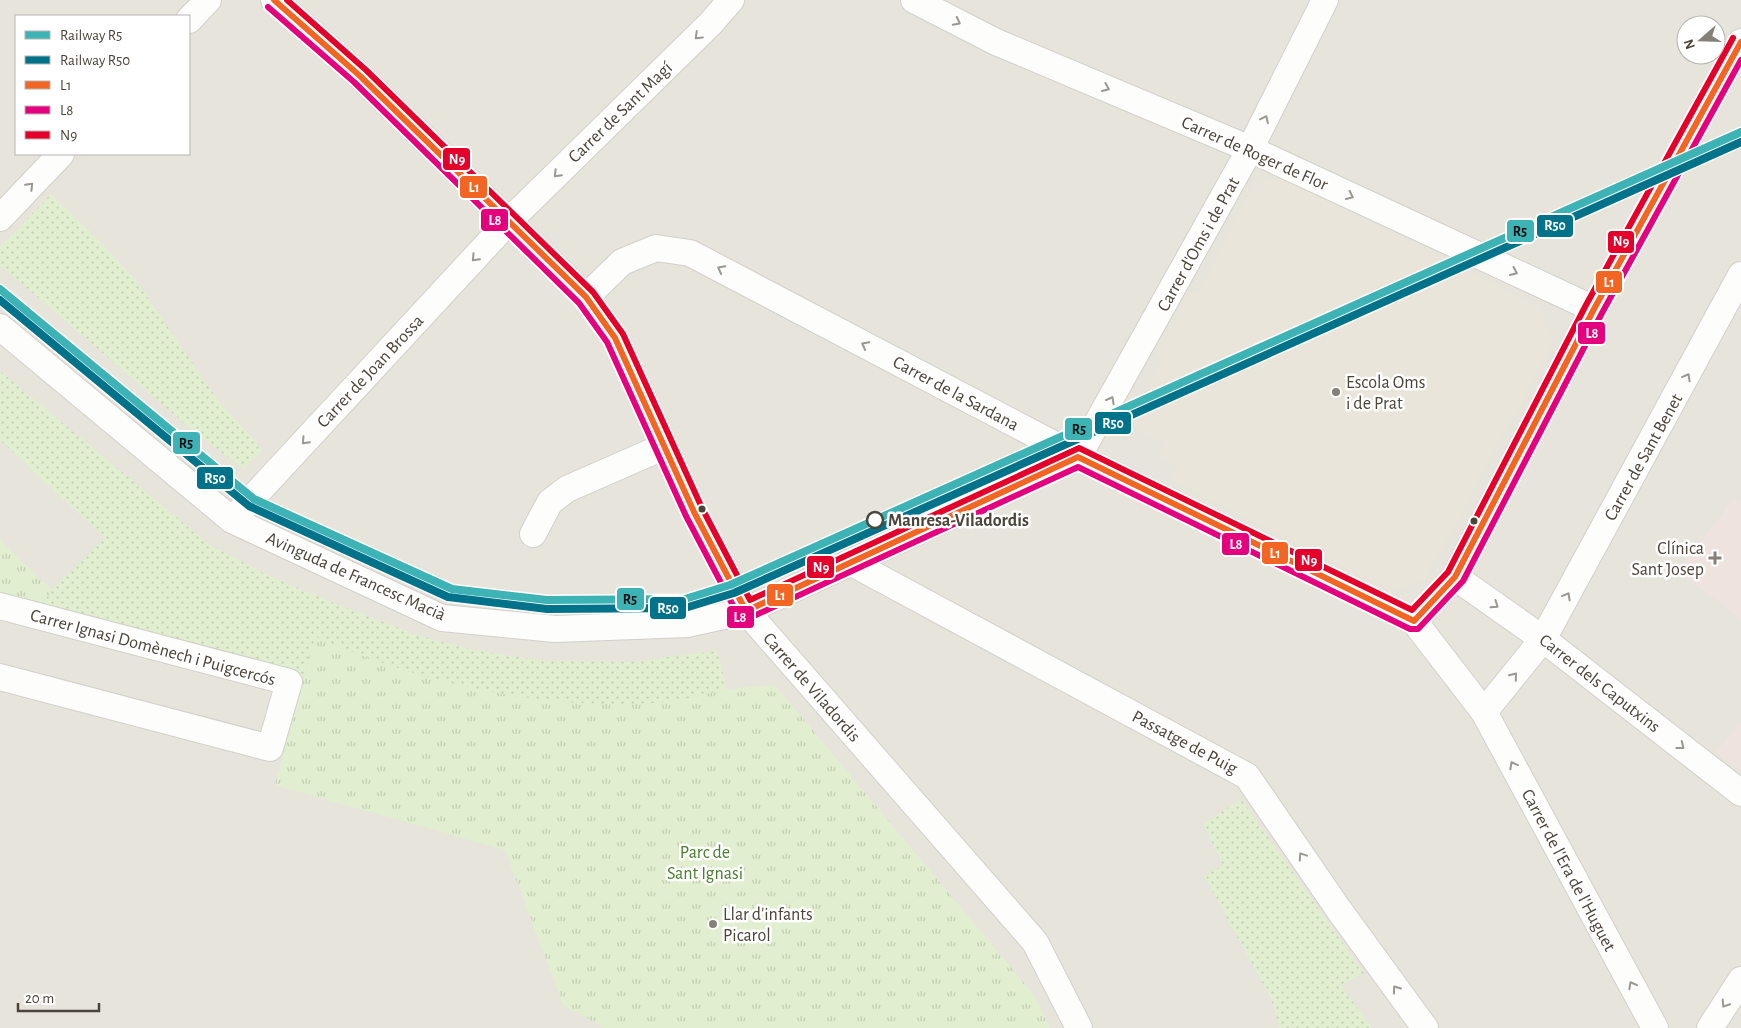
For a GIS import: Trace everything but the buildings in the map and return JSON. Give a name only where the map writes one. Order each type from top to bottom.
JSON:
[{"type":"street","points":[[190,19],[208,0]]},
{"type":"street","name":"Carrer de Viladordis","points":[[274,0],[360,76],[586,297],[615,338],[717,558],[746,611],[1035,942],[1079,1028]]},
{"type":"street","name":"Carrer de Sant Magí","points":[[508,222],[710,24],[731,0]]},
{"type":"street","name":"Carrer de Roger de Flor","points":[[914,0],[996,42],[1250,149],[1594,309]]},
{"type":"street","name":"Carrer d'Oms i de Prat","points":[[1078,457],[1250,149],[1325,0]]},
{"type":"street","points":[[1414,622],[1456,578],[1594,309],[1741,42]]},
{"type":"street","points":[[0,218],[60,155]]},
{"type":"street","name":"Carrer de Joan Brossa","points":[[232,520],[508,222]]},
{"type":"street","name":"Carrer de la Sardana","points":[[586,297],[622,262],[656,248],[690,253],[1078,457],[1414,622]]},
{"type":"street","name":"Carrer de Sant Benet","points":[[1543,639],[1741,275]]},
{"type":"street","name":"Avinguda de Francesc Macià","points":[[0,327],[232,520],[442,618],[555,629],[687,624],[746,611],[1078,457]]},
{"type":"street","points":[[533,534],[550,502],[567,489],[664,447]]},
{"type":"street","name":"Passatge de Puig","points":[[852,563],[1247,776],[1339,910],[1425,1028]]},
{"type":"street","name":"Carrer dels Caputxins","points":[[1456,578],[1543,639],[1741,793]]},
{"type":"street","name":"Carrer Ignasi Domènech i Puigcercós","points":[[0,606],[289,682],[270,748],[0,677]]},
{"type":"street","name":"Carrer de l'Era de l'Huguet","points":[[1414,622],[1484,712],[1655,1028]]},
{"type":"street","points":[[1484,712],[1543,639]]},
{"type":"street","points":[[1710,1028],[1741,980]]},
{"type":"shaded area","points":[[0,0],[1741,0],[1741,1028],[0,1028]]},
{"type":"shaded area","name":"Escola Oms i de Prat","points":[[1281,177],[1538,306],[1552,344],[1425,579],[1391,590],[1172,479],[1177,467],[1156,457],[1164,443],[1129,425],[1164,359],[1157,355],[1189,292],[1197,296],[1254,186]]},
{"type":"shaded area","name":"Clínica Sant Josep","points":[[1734,498],[1741,504],[1741,619],[1678,571]]},
{"type":"shaded area","points":[[1741,722],[1741,771],[1716,752]]},
{"type":"green space","points":[[51,194],[94,235],[135,279],[215,396],[263,450],[244,469],[198,435],[0,265],[0,247]]},
{"type":"green space","points":[[0,371],[209,544],[263,573],[417,635],[479,651],[546,661],[630,662],[717,651],[727,690],[683,700],[612,705],[525,699],[439,681],[397,668],[316,637],[304,677],[40,607],[52,590],[105,538],[0,440]]},
{"type":"green space","points":[[0,540],[52,590],[40,607],[0,596]]},
{"type":"green space","name":"Parc de Sant Ignasi","points":[[315,637],[397,668],[439,680],[481,690],[568,702],[611,704],[655,703],[681,700],[732,689],[775,685],[1035,996],[1050,1028],[605,1028],[563,1005],[505,850],[275,785]]},
{"type":"green space","points":[[1241,799],[1364,973],[1341,985],[1372,1028],[1280,1028],[1271,999],[1204,876],[1223,865],[1203,824]]},
{"type":"rail line","name":"R5","points":[[0,289],[254,499],[452,589],[547,600],[685,599],[730,585],[1741,132]]},
{"type":"rail line","name":"R50","points":[[0,300],[249,506],[448,597],[547,609],[685,608],[734,593],[1741,142]]},
{"type":"transit line","name":"L1","points":[[274,0],[360,76],[586,297],[615,338],[694,512],[746,611],[1078,457],[1414,621],[1455,577],[1594,309],[1741,42]]},
{"type":"transit line","name":"N9","points":[[287,0],[366,70],[593,292],[623,334],[702,508],[750,600],[1079,448],[1412,610],[1448,572],[1586,305],[1733,38]]},
{"type":"transit line","name":"L8","points":[[268,7],[354,82],[579,303],[607,342],[686,516],[738,615],[745,620],[1078,467],[1410,629],[1418,629],[1463,581],[1602,313],[1741,60]]},
{"type":"place","name":"Escola Oms i de Prat","points":[[1336,392]]},
{"type":"place","name":"Manresa-Viladordis","points":[[875,520]]},
{"type":"place","name":"Clínica Sant Josep","points":[[1715,558]]},
{"type":"place","name":"Llar d'infants Picarol","points":[[713,924]]}]
